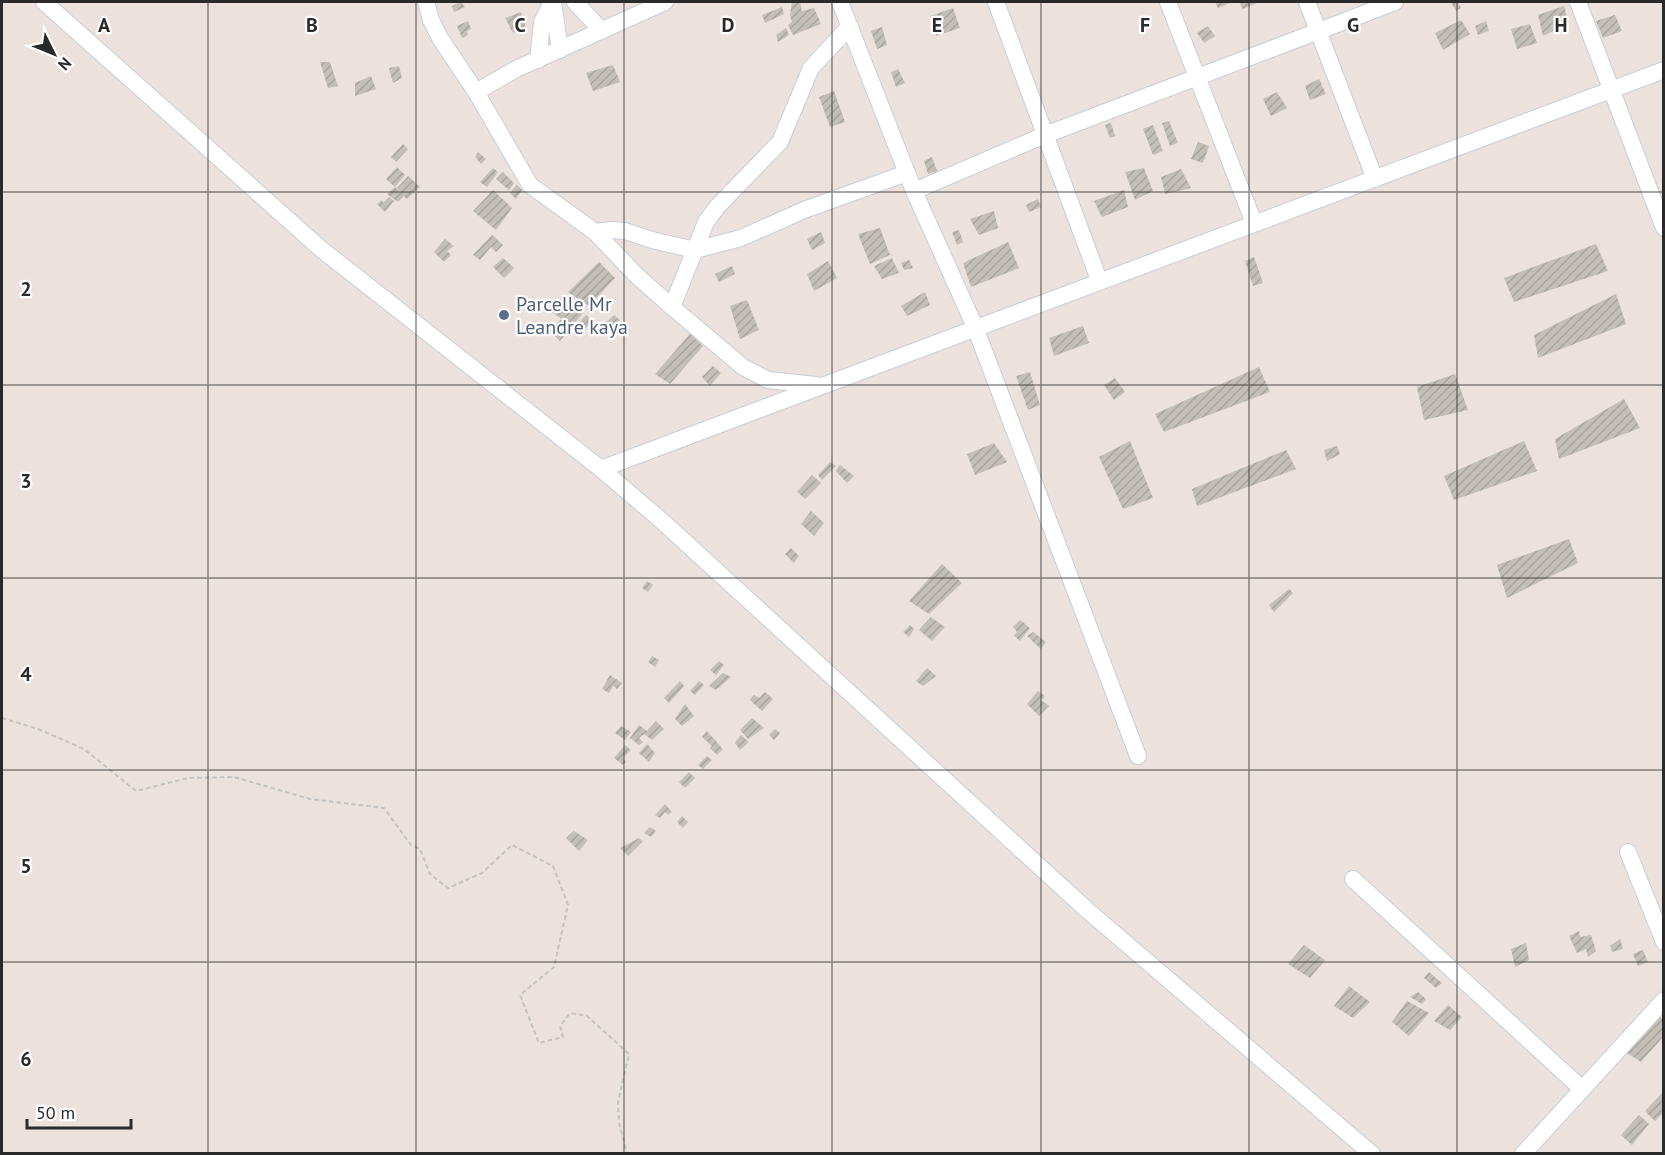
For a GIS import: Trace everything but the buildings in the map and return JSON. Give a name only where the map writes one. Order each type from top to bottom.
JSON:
[{"type":"street","points":[[44,2],[321,249],[601,469],[662,521],[1087,910],[1371,1154]]},
{"type":"street","points":[[426,2],[431,20],[440,38],[476,92],[530,185],[595,232],[637,276],[672,308],[743,367],[768,380],[820,386]]},
{"type":"street","points":[[538,60],[542,22],[553,2]]},
{"type":"street","points":[[553,2],[560,50]]},
{"type":"street","points":[[575,2],[602,31]]},
{"type":"street","points":[[476,92],[516,69],[665,2]]},
{"type":"street","points":[[840,2],[914,191],[975,327],[1138,756]]},
{"type":"street","points":[[996,2],[1099,280]]},
{"type":"street","points":[[1168,2],[1254,223]]},
{"type":"street","points":[[1306,2],[1376,179]]},
{"type":"street","points":[[914,191],[1045,135],[1395,2]]},
{"type":"street","points":[[1578,2],[1664,228]]},
{"type":"street","points":[[672,308],[706,222],[717,207],[780,142],[811,68],[850,26]]},
{"type":"street","points":[[601,469],[1099,280],[1376,179],[1664,70]]},
{"type":"street","points":[[595,232],[625,231],[695,250],[741,238],[804,210],[907,173]]},
{"type":"street","points":[[1628,852],[1664,942]]},
{"type":"street","points":[[1353,879],[1582,1089]]},
{"type":"street","points":[[1523,1154],[1664,1000]]},
{"type":"path","points":[[2,718],[38,729],[84,749],[136,791],[188,777],[234,777],[310,800],[384,808],[411,845],[420,849],[430,874],[448,888],[482,873],[513,845],[553,866],[568,905],[554,967],[519,995],[540,1043],[563,1037],[560,1026],[570,1013],[587,1017],[629,1054],[618,1102],[619,1123],[627,1154]]},
{"type":"place","name":"Parcelle Mr Leandre kaya","points":[[504,315]]}]
